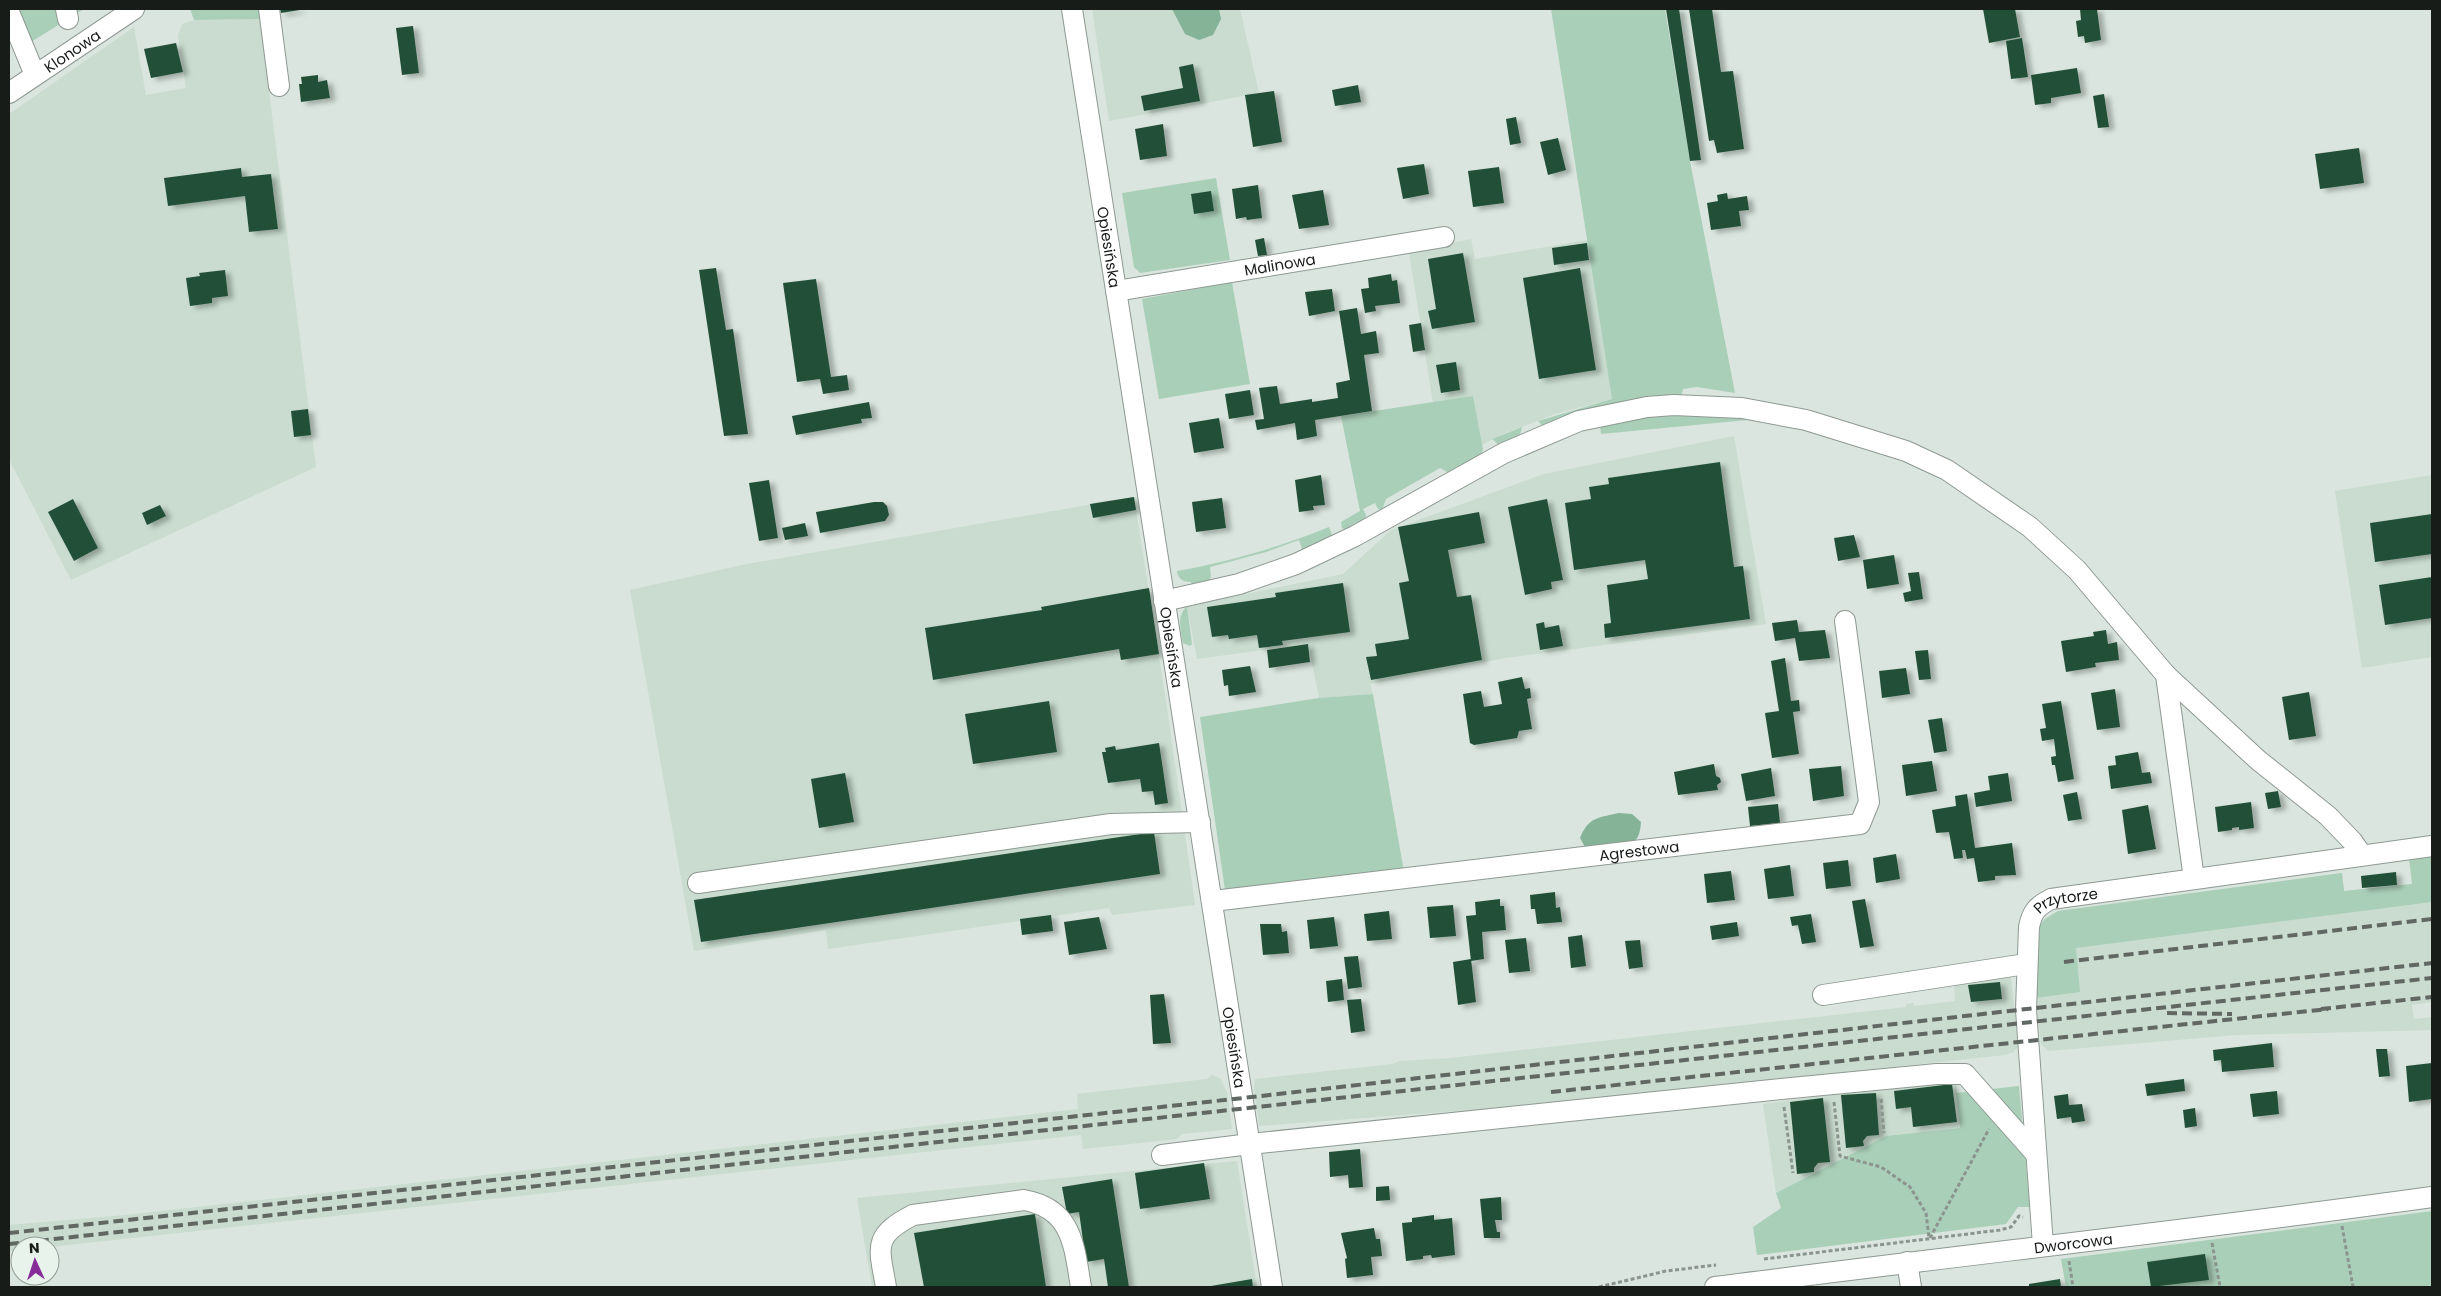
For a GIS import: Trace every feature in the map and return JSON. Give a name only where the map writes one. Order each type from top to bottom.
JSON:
[{"type":"street","name":"Klonowa","points":[[9,93],[134,9]]},
{"type":"street","points":[[269,9],[279,86]]},
{"type":"street","name":"Opiesińska","points":[[1072,9],[1272,1287]]},
{"type":"street","name":"Klonowa","points":[[9,12],[35,75]]},
{"type":"street","name":"Malinowa","points":[[1116,291],[1444,237]]},
{"type":"street","points":[[1164,601],[1239,584],[1296,564],[1355,536],[1504,453],[1579,421],[1648,407],[1674,405],[1742,408],[1806,420],[1906,451],[1947,470],[2030,527],[2077,570],[2166,675],[2258,760],[2328,816],[2352,840],[2362,855]]},
{"type":"street","name":"Agrestowa","points":[[1213,901],[1860,824],[1869,802],[1844,622]]},
{"type":"street","points":[[2166,675],[2194,879]]},
{"type":"street","points":[[698,883],[1111,824],[1200,822]]},
{"type":"street","name":"Przytorze","points":[[2043,1245],[2026,1010],[2026,964],[2030,920],[2039,905],[2051,899],[2432,846]]},
{"type":"street","points":[[1823,995],[2026,964]]},
{"type":"street","points":[[1162,1155],[1250,1144],[1936,1074],[1964,1074],[2036,1154]]},
{"type":"street","name":"Dworcowa","points":[[1715,1287],[2043,1245],[2210,1227],[2432,1197]]},
{"type":"street","points":[[886,1287],[880,1247],[885,1233],[898,1223],[913,1215],[1024,1200],[1040,1203],[1055,1213],[1074,1239],[1081,1287]]},
{"type":"street","points":[[1907,1262],[1911,1287]]},
{"type":"path","points":[[1879,1080],[1884,1133]]},
{"type":"path","points":[[1832,1085],[1840,1156],[1881,1167],[1910,1187],[1926,1213],[1929,1238]]},
{"type":"path","points":[[1781,1089],[1793,1173]]},
{"type":"path","points":[[1929,1238],[1999,1111]]},
{"type":"path","points":[[2339,1210],[2352,1287]]},
{"type":"path","points":[[1754,1261],[2000,1230],[2011,1227],[2019,1216],[2041,1220]]},
{"type":"path","points":[[2210,1227],[2220,1287]]},
{"type":"path","points":[[1599,1287],[1666,1272],[1718,1265]]},
{"type":"shaded area","points":[[18,9],[84,9],[31,42]]},
{"type":"shaded area","points":[[190,9],[259,9],[260,19],[194,20]]},
{"type":"shaded area","points":[[1092,9],[1240,9],[1259,93],[1109,121]]},
{"type":"shaded area","points":[[1172,9],[1219,9],[1221,19],[1213,35],[1199,40],[1185,34]]},
{"type":"shaded area","points":[[1551,9],[1665,9],[1690,161],[1735,393],[1697,387],[1683,389],[1681,397],[1543,426],[1538,421],[1612,399]]},
{"type":"shaded area","points":[[260,19],[316,467],[71,580],[9,459],[9,114],[134,27],[146,95],[186,88],[178,36],[182,24],[194,20]]},
{"type":"shaded area","points":[[1216,178],[1230,260],[1140,273],[1134,267],[1122,193]]},
{"type":"shaded area","points":[[1471,239],[1475,259],[1588,240],[1612,399],[1555,414],[1503,434],[1482,445],[1473,396],[1433,403],[1409,252]]},
{"type":"shaded area","points":[[1232,282],[1250,384],[1159,399],[1142,299]]},
{"type":"shaded area","points":[[1473,396],[1483,449],[1481,455],[1449,473],[1440,468],[1386,499],[1382,510],[1378,509],[1375,503],[1363,509],[1366,515],[1365,520],[1347,530],[1342,528],[1341,522],[1360,511],[1341,416]]},
{"type":"shaded area","points":[[1663,413],[1758,419],[1601,434],[1600,425]]},
{"type":"shaded area","points":[[1522,427],[1520,435],[1499,445],[1492,439]]},
{"type":"shaded area","points":[[1734,436],[1766,624],[1505,658],[1370,684],[1373,694],[1319,698],[1308,644],[1197,659],[1187,606],[1343,574],[1391,530],[1544,474]]},
{"type":"shaded area","points":[[2432,475],[2432,657],[2362,668],[2335,491]]},
{"type":"shaded area","points":[[1134,497],[1195,905],[1112,915],[1109,908],[828,949],[826,930],[694,951],[630,590],[747,564]]},
{"type":"shaded area","points":[[1329,527],[1332,535],[1330,539],[1309,550],[1302,549],[1299,540],[1266,552],[1210,567],[1211,576],[1209,582],[1192,586],[1191,582],[1181,580],[1178,576],[1177,571],[1217,563],[1273,548]]},
{"type":"shaded area","points":[[1187,606],[1192,644],[1190,646],[1183,643],[1180,628],[1181,614]]},
{"type":"shaded area","points":[[1373,694],[1404,872],[1225,890],[1200,717],[1319,698]]},
{"type":"shaded area","points":[[1619,813],[1632,814],[1641,822],[1639,835],[1631,845],[1585,847],[1580,838],[1591,822],[1600,817]]},
{"type":"shaded area","points":[[2432,857],[2432,902],[2076,948],[2080,992],[2035,998],[2040,925],[2045,919],[2058,911],[2342,873],[2344,891],[2412,884],[2409,858]]},
{"type":"shaded area","points":[[2432,859],[2432,1002],[2412,1005],[2414,1019],[2432,1017],[2432,1030],[2236,1035],[2048,1051],[2041,1044],[2036,1003],[2039,992],[2040,925],[2045,919],[2058,911],[2342,873],[2344,891],[2412,884]]},
{"type":"shaded area","points":[[2011,976],[2018,1046],[2014,1052],[2005,1055],[1547,1104],[1259,1126],[1254,1089],[1255,1079],[1393,1064],[1399,1061],[1450,1058],[1906,1007],[1906,1004],[1913,1003],[1914,1006],[1955,1001],[1954,983]]},
{"type":"shaded area","points":[[1212,1075],[1220,1078],[1227,1092],[1232,1129],[1182,1134],[1177,1139],[1083,1149],[1081,1135],[60,1246],[60,1236],[10,1236],[9,1251],[9,1225],[125,1215],[1078,1109],[1077,1094],[1207,1079]]},
{"type":"shaded area","points":[[1956,1079],[1960,1128],[1886,1136],[1776,1193],[1763,1104]]},
{"type":"shaded area","points":[[2019,1086],[2030,1207],[2018,1207],[2006,1224],[1757,1255],[1753,1227],[1781,1208],[1776,1193],[1886,1136],[1960,1128],[1956,1093]]},
{"type":"shaded area","points":[[1237,1161],[1257,1287],[872,1287],[857,1198]]},
{"type":"shaded area","points":[[2432,1211],[2432,1287],[2066,1287],[2061,1259]]},
{"type":"building","points":[[280,9],[300,9],[300,10],[281,13]]},
{"type":"building","points":[[1666,9],[1679,9],[1701,160],[1690,161]]},
{"type":"building","points":[[1689,9],[1712,9],[1721,72],[1733,71],[1744,149],[1717,153],[1714,140],[1709,141]]},
{"type":"building","points":[[1983,9],[2015,9],[2020,37],[1989,43]]},
{"type":"building","points":[[2080,9],[2097,9],[2101,40],[2085,43],[2084,36],[2078,37],[2076,21],[2081,20]]},
{"type":"building","points":[[413,26],[419,73],[402,75],[396,28]]},
{"type":"building","points":[[2022,38],[2028,77],[2011,79],[2006,41]]},
{"type":"building","points":[[176,43],[183,72],[151,78],[144,49]]},
{"type":"building","points":[[1193,64],[1200,101],[1144,111],[1141,96],[1183,88],[1179,67]]},
{"type":"building","points":[[2077,68],[2081,93],[2051,98],[2051,103],[2035,105],[2031,75]]},
{"type":"building","points":[[318,75],[318,82],[327,80],[330,98],[301,102],[299,84],[302,84],[301,77]]},
{"type":"building","points":[[1358,85],[1361,102],[1335,106],[1332,90]]},
{"type":"building","points":[[1274,91],[1282,142],[1253,147],[1245,95]]},
{"type":"building","points":[[2104,94],[2109,127],[2098,128],[2093,96]]},
{"type":"building","points":[[1516,117],[1521,143],[1510,145],[1506,119]]},
{"type":"building","points":[[1163,124],[1167,156],[1140,160],[1135,129]]},
{"type":"building","points":[[1558,138],[1566,170],[1548,175],[1540,142]]},
{"type":"building","points":[[2359,148],[2364,183],[2320,189],[2315,154]]},
{"type":"building","points":[[1424,164],[1429,194],[1403,199],[1397,168]]},
{"type":"building","points":[[1499,167],[1504,203],[1473,207],[1468,171]]},
{"type":"building","points":[[241,168],[242,177],[271,174],[278,229],[249,232],[245,196],[168,206],[164,178]]},
{"type":"building","points":[[1258,185],[1262,218],[1247,220],[1246,217],[1236,219],[1232,189]]},
{"type":"building","points":[[1323,190],[1329,225],[1299,229],[1292,195]]},
{"type":"building","points":[[1211,191],[1214,211],[1194,214],[1191,194]]},
{"type":"building","points":[[1727,193],[1728,199],[1747,196],[1749,210],[1739,211],[1741,226],[1711,230],[1707,203],[1718,201],[1717,195]]},
{"type":"building","points":[[1264,238],[1267,255],[1258,256],[1255,240]]},
{"type":"building","points":[[1587,243],[1589,260],[1554,265],[1552,248]]},
{"type":"building","points":[[1463,253],[1475,322],[1432,329],[1428,311],[1436,309],[1428,259]]},
{"type":"building","points":[[716,268],[726,330],[733,329],[748,434],[724,436],[699,270]]},
{"type":"building","points":[[1580,268],[1596,370],[1539,379],[1523,278]]},
{"type":"building","points":[[225,270],[228,296],[212,298],[212,303],[190,306],[186,278],[200,276],[199,273]]},
{"type":"building","points":[[1391,274],[1392,281],[1397,280],[1400,303],[1375,306],[1376,311],[1365,313],[1361,289],[1369,288],[1368,278]]},
{"type":"building","points":[[816,279],[831,377],[847,375],[849,390],[823,394],[820,379],[797,382],[783,283]]},
{"type":"building","points":[[1332,289],[1335,311],[1309,316],[1305,292]]},
{"type":"building","points":[[1357,308],[1361,334],[1376,331],[1379,353],[1364,355],[1372,411],[1315,420],[1317,436],[1297,440],[1295,423],[1257,430],[1255,420],[1264,419],[1259,388],[1277,386],[1280,404],[1312,399],[1312,402],[1338,398],[1336,383],[1350,380],[1339,311]]},
{"type":"building","points":[[1421,323],[1425,350],[1413,352],[1409,325]]},
{"type":"building","points":[[1456,362],[1460,390],[1441,393],[1436,365]]},
{"type":"building","points":[[1250,390],[1254,415],[1229,419],[1225,394]]},
{"type":"building","points":[[869,402],[872,418],[861,419],[862,423],[796,435],[792,416]]},
{"type":"building","points":[[308,409],[311,435],[294,437],[291,411]]},
{"type":"building","points":[[1219,418],[1224,448],[1194,453],[1189,423]]},
{"type":"building","points":[[1720,462],[1734,567],[1743,566],[1750,619],[1605,638],[1604,624],[1611,623],[1607,585],[1648,579],[1645,560],[1574,570],[1565,503],[1591,499],[1589,487],[1609,484],[1608,478]]},
{"type":"building","points":[[1321,475],[1325,505],[1313,506],[1314,510],[1299,512],[1295,480]]},
{"type":"building","points":[[769,480],[778,538],[759,541],[749,483]]},
{"type":"building","points":[[1134,497],[1136,510],[1093,518],[1090,504]]},
{"type":"building","points":[[1222,498],[1226,528],[1196,532],[1192,502]]},
{"type":"building","points":[[73,499],[98,548],[74,561],[48,512]]},
{"type":"building","points":[[1547,499],[1563,580],[1551,582],[1552,589],[1525,595],[1508,507]]},
{"type":"building","points":[[883,502],[887,506],[889,515],[885,521],[820,533],[816,512]]},
{"type":"building","points":[[160,505],[166,516],[147,525],[142,513]]},
{"type":"building","points":[[1479,512],[1485,543],[1448,550],[1457,597],[1471,595],[1482,660],[1371,680],[1366,657],[1377,656],[1375,644],[1409,639],[1399,583],[1409,581],[1398,527]]},
{"type":"building","points":[[2432,514],[2432,554],[2375,562],[2370,523]]},
{"type":"building","points":[[805,523],[808,536],[785,540],[782,528]]},
{"type":"building","points":[[1854,535],[1860,557],[1838,561],[1834,538]]},
{"type":"building","points":[[1894,555],[1899,584],[1867,589],[1863,560]]},
{"type":"building","points":[[1919,572],[1923,599],[1905,602],[1903,593],[1911,591],[1908,573]]},
{"type":"building","points":[[2432,577],[2432,618],[2385,625],[2379,585]]},
{"type":"building","points":[[1343,583],[1350,632],[1282,641],[1283,645],[1259,648],[1257,635],[1229,639],[1228,635],[1212,637],[1207,607],[1276,597],[1275,593]]},
{"type":"building","points":[[1149,588],[1159,654],[1121,660],[1119,649],[933,680],[925,628],[1042,610],[1041,607]]},
{"type":"building","points":[[1797,620],[1799,632],[1825,630],[1830,658],[1799,661],[1795,638],[1775,641],[1772,623]]},
{"type":"building","points":[[1544,622],[1545,628],[1559,625],[1563,646],[1540,650],[1536,624]]},
{"type":"building","points":[[2106,630],[2108,644],[2117,642],[2119,660],[2095,663],[2096,667],[2066,672],[2061,641],[2094,636],[2093,632]]},
{"type":"building","points":[[1308,644],[1310,662],[1269,668],[1267,650]]},
{"type":"building","points":[[1928,650],[1931,679],[1919,680],[1915,651]]},
{"type":"building","points":[[1785,658],[1791,701],[1799,700],[1800,711],[1793,712],[1799,754],[1772,758],[1765,713],[1779,711],[1771,661]]},
{"type":"building","points":[[1250,666],[1256,692],[1229,696],[1228,685],[1224,686],[1222,670]]},
{"type":"building","points":[[1906,668],[1910,694],[1882,698],[1879,671]]},
{"type":"building","points":[[1522,677],[1525,689],[1530,688],[1531,698],[1527,699],[1532,729],[1519,731],[1517,738],[1474,745],[1470,743],[1463,694],[1481,691],[1484,707],[1502,704],[1498,682]]},
{"type":"building","points":[[2115,689],[2120,727],[2097,730],[2091,693]]},
{"type":"building","points":[[2309,692],[2316,736],[2289,740],[2282,697]]},
{"type":"building","points":[[1049,701],[1057,752],[973,764],[965,714]]},
{"type":"building","points":[[2061,701],[2074,779],[2058,782],[2055,765],[2052,765],[2051,757],[2056,756],[2054,739],[2042,741],[2040,729],[2046,728],[2042,704]]},
{"type":"building","points":[[1942,718],[1947,751],[1934,753],[1928,720]]},
{"type":"building","points":[[1159,743],[1168,803],[1155,805],[1153,791],[1142,792],[1140,779],[1108,783],[1102,752],[1106,752],[1105,748],[1115,746],[1116,750]]},
{"type":"building","points":[[2138,752],[2142,773],[2150,772],[2152,783],[2111,789],[2108,766],[2116,765],[2115,756]]},
{"type":"building","points":[[1932,761],[1937,791],[1906,796],[1902,765]]},
{"type":"building","points":[[1714,764],[1716,776],[1720,778],[1721,782],[1717,785],[1718,790],[1678,795],[1674,772]]},
{"type":"building","points":[[1841,766],[1844,796],[1813,801],[1809,769]]},
{"type":"building","points":[[1771,768],[1775,796],[1746,801],[1741,774]]},
{"type":"building","points":[[845,773],[854,822],[819,828],[811,779]]},
{"type":"building","points":[[2008,773],[2012,801],[1976,807],[1974,793],[1990,790],[1988,776]]},
{"type":"building","points":[[2278,791],[2281,807],[2268,809],[2265,793]]},
{"type":"building","points":[[2077,792],[2082,819],[2068,821],[2063,795]]},
{"type":"building","points":[[1967,794],[1975,848],[2012,843],[2016,875],[1995,876],[1995,880],[1978,882],[1974,858],[1967,859],[1965,850],[1962,850],[1963,858],[1954,859],[1949,832],[1936,833],[1932,810],[1956,806],[1955,796]]},
{"type":"building","points":[[2251,802],[2254,828],[2239,830],[2239,827],[2218,832],[2215,807]]},
{"type":"building","points":[[1778,804],[1780,823],[1750,826],[1748,807]]},
{"type":"building","points":[[2148,805],[2156,849],[2128,854],[2122,810]]},
{"type":"building","points":[[1154,832],[1160,874],[701,942],[694,900]]},
{"type":"building","points":[[1896,854],[1900,879],[1876,883],[1873,858]]},
{"type":"building","points":[[1848,860],[1851,886],[1826,889],[1823,863]]},
{"type":"building","points":[[1790,865],[1794,896],[1768,899],[1764,869]]},
{"type":"building","points":[[1731,871],[1735,900],[1707,903],[1704,874]]},
{"type":"building","points":[[2396,872],[2397,885],[2362,888],[2361,876]]},
{"type":"building","points":[[1555,892],[1556,908],[1560,907],[1562,922],[1537,924],[1535,909],[1531,909],[1530,895]]},
{"type":"building","points":[[1500,899],[1500,906],[1504,906],[1506,930],[1482,932],[1484,959],[1471,961],[1466,916],[1476,915],[1475,902]]},
{"type":"building","points":[[1865,899],[1874,946],[1860,948],[1852,901]]},
{"type":"building","points":[[1453,905],[1456,936],[1430,938],[1427,907]]},
{"type":"building","points":[[1389,911],[1392,939],[1367,941],[1364,914]]},
{"type":"building","points":[[1811,914],[1816,942],[1802,944],[1798,925],[1792,926],[1790,917]]},
{"type":"building","points":[[1051,915],[1053,931],[1022,935],[1020,919]]},
{"type":"building","points":[[1099,917],[1107,949],[1069,955],[1064,922]]},
{"type":"building","points":[[1334,917],[1338,946],[1310,949],[1307,920]]},
{"type":"building","points":[[1737,922],[1739,936],[1712,940],[1710,926]]},
{"type":"building","points":[[1260,924],[1281,924],[1282,932],[1287,931],[1289,953],[1263,955]]},
{"type":"building","points":[[1582,935],[1586,966],[1571,968],[1568,937]]},
{"type":"building","points":[[1526,938],[1530,971],[1509,973],[1505,940]]},
{"type":"building","points":[[1640,940],[1643,967],[1629,969],[1625,941]]},
{"type":"building","points":[[1358,956],[1362,987],[1348,989],[1344,957]]},
{"type":"building","points":[[1471,959],[1476,1002],[1458,1005],[1453,962]]},
{"type":"building","points":[[1342,979],[1344,1000],[1328,1002],[1326,981]]},
{"type":"building","points":[[2000,982],[2002,999],[1971,1002],[1968,985]]},
{"type":"building","points":[[1164,994],[1171,1043],[1153,1044],[1150,995]]},
{"type":"building","points":[[1361,999],[1365,1031],[1351,1033],[1347,1000]]},
{"type":"building","points":[[2272,1043],[2274,1067],[2222,1072],[2221,1060],[2214,1061],[2213,1050]]},
{"type":"building","points":[[2376,1049],[2387,1049],[2390,1076],[2379,1077]]},
{"type":"building","points":[[2432,1063],[2432,1099],[2409,1102],[2406,1066]]},
{"type":"building","points":[[2184,1079],[2185,1091],[2147,1096],[2145,1084]]},
{"type":"building","points":[[1952,1084],[1957,1122],[1913,1127],[1911,1107],[1896,1109],[1894,1091]]},
{"type":"building","points":[[2277,1091],[2279,1114],[2253,1117],[2250,1094]]},
{"type":"building","points":[[1876,1093],[1879,1135],[1867,1136],[1863,1141],[1864,1146],[1846,1148],[1841,1095]]},
{"type":"building","points":[[2068,1094],[2069,1105],[2082,1104],[2085,1121],[2072,1123],[2071,1117],[2057,1119],[2054,1096]]},
{"type":"building","points":[[1823,1098],[1830,1162],[1818,1163],[1814,1168],[1814,1172],[1797,1174],[1790,1102]]},
{"type":"building","points":[[2195,1108],[2197,1126],[2185,1128],[2183,1110]]},
{"type":"building","points":[[1360,1149],[1363,1187],[1349,1188],[1348,1175],[1330,1177],[1329,1152]]},
{"type":"building","points":[[1204,1163],[1210,1199],[1140,1209],[1135,1173]]},
{"type":"building","points":[[1112,1179],[1129,1287],[1108,1287],[1104,1259],[1086,1262],[1079,1212],[1067,1214],[1062,1187]]},
{"type":"building","points":[[1389,1186],[1390,1200],[1376,1201],[1376,1187]]},
{"type":"building","points":[[1501,1197],[1502,1220],[1495,1220],[1497,1232],[1500,1232],[1500,1238],[1484,1238],[1480,1199]]},
{"type":"building","points":[[1035,1214],[1046,1287],[924,1287],[914,1233]]},
{"type":"building","points":[[1434,1215],[1434,1220],[1452,1218],[1455,1255],[1432,1258],[1431,1255],[1423,1256],[1423,1259],[1406,1261],[1402,1223],[1412,1222],[1412,1218]]},
{"type":"building","points":[[1374,1228],[1376,1239],[1380,1239],[1382,1256],[1371,1257],[1373,1275],[1347,1278],[1345,1259],[1347,1258],[1341,1233]]},
{"type":"building","points":[[2205,1254],[2209,1280],[2151,1287],[2147,1262]]},
{"type":"building","points":[[1252,1279],[1253,1287],[1211,1287],[1211,1286]]},
{"type":"building","points":[[2060,1279],[2061,1287],[2029,1287],[2029,1284]]},
{"type":"railway","points":[[2064,962],[2432,919]]},
{"type":"railway","points":[[9,1233],[1243,1098],[2432,963]]},
{"type":"railway","points":[[9,1244],[2432,978]]},
{"type":"railway","points":[[2321,1009],[2432,997]]},
{"type":"railway","points":[[1551,1092],[2328,1009]]},
{"type":"railway","points":[[2167,1013],[2232,1014]]}]
